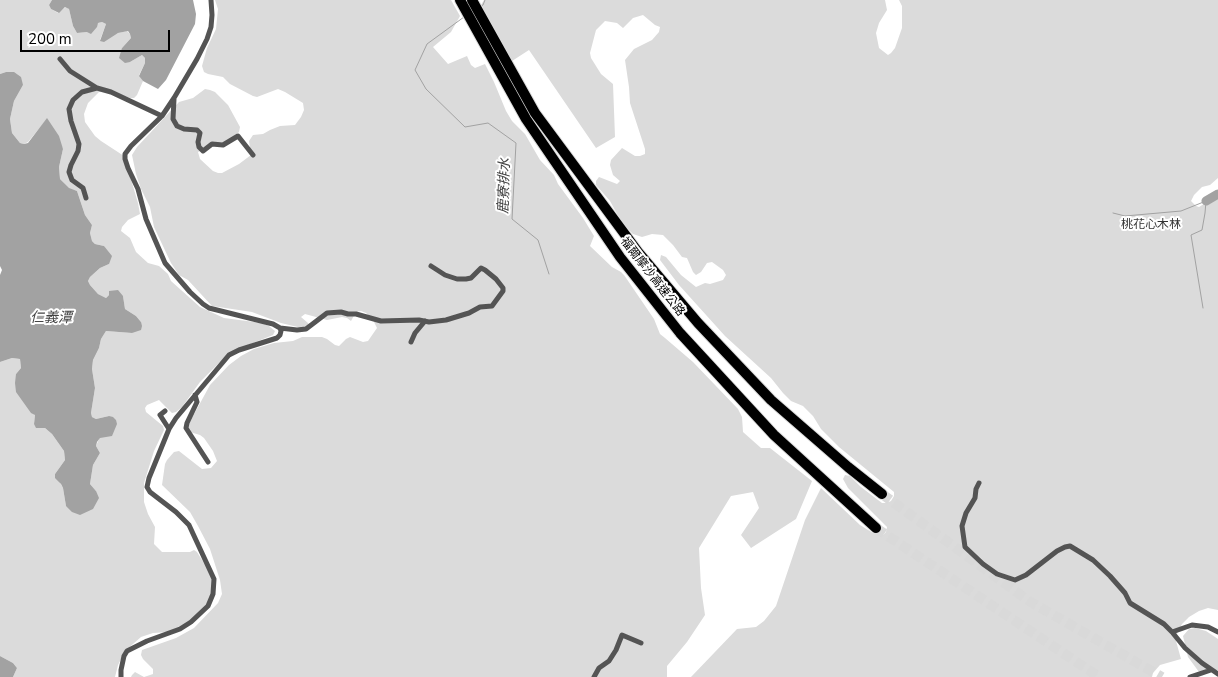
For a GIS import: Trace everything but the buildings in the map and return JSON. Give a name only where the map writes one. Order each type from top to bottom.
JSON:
[{"type":"highway","name":"福爾摩沙高速公路","points":[[460,0],[535,113],[638,252],[698,323],[772,400],[848,467],[882,494]]},
{"type":"highway","name":"福爾摩沙高速公路","points":[[472,0],[493,50],[526,119],[620,257],[680,333],[774,435],[876,528]]},
{"type":"street","points":[[210,0],[211,27],[197,59],[162,116],[125,154],[128,168],[138,189],[146,220],[165,263],[190,292],[209,308],[273,324],[280,328],[306,330],[327,313],[341,312],[381,321],[446,320],[469,313],[480,307],[492,306],[503,291],[503,288],[496,279],[481,268],[470,278],[457,279],[445,275],[431,266]]},
{"type":"street","points":[[60,58],[70,72],[97,88],[111,92],[162,116]]},
{"type":"street","points":[[86,198],[83,188],[72,180],[69,172],[79,144],[69,109],[73,100],[82,92],[97,88]]},
{"type":"street","points":[[174,98],[173,119],[177,126],[200,132],[198,142],[199,147],[203,151],[212,144],[223,145],[238,136],[253,155]]},
{"type":"street","points":[[411,342],[415,333],[425,321]]},
{"type":"street","points":[[121,677],[124,656],[128,651],[147,641],[186,626],[208,606],[213,594],[214,580],[189,525],[176,512],[150,492],[147,487],[170,429],[176,418],[228,356],[239,350],[277,338],[280,335],[280,328]]},
{"type":"street","points":[[195,395],[197,402],[186,428],[208,462]]},
{"type":"street","points":[[165,412],[160,415],[170,429]]},
{"type":"street","points":[[980,483],[962,526],[965,547],[983,564],[997,574],[1015,580],[1026,575],[1057,551],[1070,546],[1093,560],[1125,593],[1130,603],[1164,624],[1185,648],[1218,674]]},
{"type":"street","points":[[1172,632],[1192,624],[1208,627],[1218,632]]},
{"type":"street","points":[[594,677],[599,668],[609,661],[622,635],[642,643]]},
{"type":"street","points":[[1190,677],[1212,670]]},
{"type":"green space","points":[[0,0],[52,0],[49,5],[51,9],[58,13],[66,7],[69,9],[73,26],[77,33],[87,32],[98,23],[106,24],[100,40],[127,31],[130,34],[131,38],[122,48],[130,62],[142,55],[145,58],[145,63],[139,75],[143,81],[137,95],[134,98],[130,98],[115,93],[99,92],[88,103],[84,114],[85,122],[95,136],[124,156],[140,214],[128,220],[121,231],[130,238],[136,252],[148,263],[159,266],[168,274],[171,281],[200,307],[224,318],[262,323],[275,331],[273,335],[243,347],[223,359],[200,382],[182,407],[176,412],[172,413],[159,400],[147,405],[145,408],[146,412],[163,426],[164,430],[154,451],[144,483],[144,502],[155,527],[154,544],[162,552],[190,552],[194,550],[197,552],[209,571],[212,579],[212,591],[207,606],[189,624],[169,632],[153,633],[141,637],[125,651],[118,665],[115,677],[13,677],[17,668],[13,663],[0,656],[0,362],[12,358],[20,359],[21,368],[16,374],[35,415],[34,424],[45,428],[52,434],[64,451],[65,460],[55,474],[63,488],[66,506],[96,491],[90,484],[93,465],[100,453],[96,446],[109,416],[96,419],[92,417],[91,413],[95,388],[92,369],[93,360],[101,339],[106,331],[132,333],[141,322],[136,316],[125,309],[123,296],[109,295],[106,298],[98,294],[88,281],[100,268],[109,264],[104,246],[95,244],[92,241],[90,233],[92,225],[85,215],[77,191],[69,189],[60,179],[59,167],[63,149],[47,119],[28,142],[24,144],[20,143],[12,133],[10,119],[14,101],[23,85],[6,72],[0,74]]},
{"type":"green space","points":[[215,0],[451,0],[460,16],[451,32],[433,47],[448,64],[467,56],[471,65],[475,68],[485,64],[512,121],[525,134],[540,160],[554,175],[558,184],[594,236],[590,246],[612,267],[624,275],[654,319],[660,334],[693,362],[738,409],[742,417],[743,432],[761,448],[770,448],[812,481],[796,519],[751,548],[741,535],[759,508],[753,492],[731,496],[699,548],[701,588],[705,615],[687,642],[667,666],[667,677],[144,677],[153,674],[153,669],[143,659],[141,655],[142,650],[176,638],[194,628],[218,603],[222,594],[220,580],[210,549],[198,526],[190,512],[162,485],[165,464],[174,452],[179,451],[202,469],[211,468],[217,461],[204,438],[186,429],[210,385],[229,365],[254,349],[274,343],[293,341],[302,337],[322,337],[339,346],[350,337],[363,342],[368,341],[377,328],[373,320],[361,311],[356,312],[351,321],[342,317],[327,320],[305,314],[301,317],[308,323],[310,328],[306,329],[281,323],[252,312],[212,306],[188,280],[179,275],[171,263],[154,227],[150,207],[141,189],[132,155],[137,147],[179,102],[193,98],[205,89],[215,92],[228,105],[240,127],[239,132],[227,142],[217,143],[198,152],[200,159],[218,173],[222,173],[239,164],[251,155],[249,141],[253,135],[263,134],[280,126],[295,125],[301,117],[304,110],[303,103],[285,92],[278,89],[257,97],[230,84],[223,77],[204,72],[202,66],[207,48],[216,29],[218,9]]},
{"type":"green space","name":"桃花心木林","points":[[484,0],[885,0],[887,10],[879,23],[876,33],[879,48],[888,55],[895,48],[902,28],[902,6],[899,0],[1218,0],[1218,178],[1210,185],[1202,187],[1191,201],[1199,207],[1218,193],[1218,610],[1208,608],[1199,611],[1182,624],[1176,641],[1181,659],[1160,665],[1152,677],[691,677],[737,629],[756,627],[764,621],[776,606],[805,520],[821,488],[860,525],[873,533],[883,535],[887,527],[848,488],[843,479],[845,475],[850,476],[882,503],[891,501],[894,492],[839,447],[821,429],[813,416],[803,406],[791,401],[771,378],[725,336],[679,285],[660,260],[661,255],[666,257],[681,275],[696,287],[705,283],[710,284],[723,280],[726,275],[723,270],[712,262],[707,263],[701,272],[696,275],[687,258],[682,257],[663,235],[652,234],[642,237],[633,234],[622,223],[610,201],[596,185],[599,177],[617,184],[620,181],[613,175],[610,165],[611,160],[622,148],[635,156],[645,154],[630,103],[625,60],[634,49],[652,40],[659,32],[660,27],[643,15],[633,18],[623,28],[617,23],[605,21],[596,30],[590,53],[601,74],[613,84],[615,137],[596,148],[529,50],[512,61],[481,5]]},
{"type":"green space","points":[[1195,628],[1206,631],[1218,639],[1218,670],[1199,672],[1188,657],[1183,636],[1189,629]]},
{"type":"green space","points":[[135,672],[144,677],[131,677]]},
{"type":"water","points":[[52,0],[193,0],[196,14],[195,24],[166,80],[158,89],[143,81],[139,76],[145,63],[145,58],[142,55],[125,63],[119,58],[122,48],[131,38],[128,31],[118,33],[104,42],[100,41],[106,24],[102,22],[98,23],[91,34],[87,32],[77,33],[73,26],[69,9],[65,7],[59,13],[51,9],[49,5]]},
{"type":"water","name":"仁義潭","points":[[14,72],[21,77],[23,85],[14,101],[10,119],[12,133],[20,143],[28,143],[47,118],[59,136],[63,149],[59,167],[60,179],[69,188],[77,191],[85,215],[92,225],[90,233],[92,241],[95,244],[104,246],[112,256],[109,264],[100,268],[90,277],[88,281],[90,285],[98,294],[106,298],[109,295],[109,291],[118,290],[123,296],[125,309],[136,316],[142,326],[141,330],[132,333],[106,331],[93,360],[92,369],[95,388],[92,417],[96,419],[113,417],[117,424],[112,436],[100,438],[97,442],[96,446],[100,453],[93,465],[90,484],[99,498],[93,509],[80,515],[72,512],[66,506],[63,488],[55,478],[55,474],[65,460],[64,451],[52,434],[45,428],[36,428],[34,424],[35,415],[31,413],[16,392],[16,374],[21,368],[20,359],[12,358],[0,362],[0,275],[2,270],[0,266],[0,74]]},
{"type":"water","points":[[0,656],[13,663],[17,668],[13,677],[0,677]]},
{"type":"waterway","name":"鹿寮排水","points":[[480,7],[485,0]]},
{"type":"waterway","name":"鹿寮排水","points":[[464,17],[427,44],[415,70],[426,89],[465,127],[488,123],[516,143],[512,219],[538,240],[549,274]]},
{"type":"waterway","points":[[1206,201],[1218,194]]},
{"type":"waterway","points":[[1113,213],[1125,216],[1181,211],[1206,201],[1202,230],[1191,235],[1203,308]]},
{"type":"tunnel","points":[[882,494],[1029,601],[1162,677]]},
{"type":"tunnel","points":[[876,528],[1099,677]]}]
